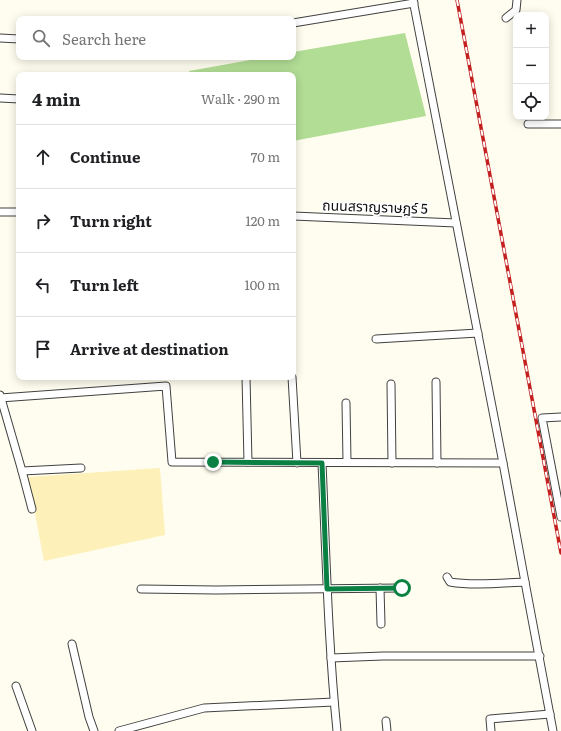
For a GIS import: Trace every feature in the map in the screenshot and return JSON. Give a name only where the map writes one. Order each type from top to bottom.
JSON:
[{"type":"street","points":[[506,18],[515,12],[517,0]]},
{"type":"street","points":[[296,22],[413,2],[503,463],[553,731]]},
{"type":"street","points":[[0,38],[16,39]]},
{"type":"street","points":[[0,98],[16,99]]},
{"type":"street","points":[[528,124],[561,124]]},
{"type":"street","points":[[0,212],[16,212]]},
{"type":"street","name":"ถนนสราญราษฎร์ 5","points":[[296,216],[456,223]]},
{"type":"street","points":[[376,339],[478,333]]},
{"type":"street","points":[[246,380],[248,462]]},
{"type":"street","points":[[292,380],[297,463]]},
{"type":"street","points":[[436,382],[437,463]]},
{"type":"street","points":[[391,384],[392,463]]},
{"type":"street","points":[[32,509],[0,397],[166,386],[172,462],[503,463]]},
{"type":"street","points":[[346,403],[347,462]]},
{"type":"street","points":[[561,417],[542,418],[561,518]]},
{"type":"street","points":[[322,463],[327,589],[337,731]]},
{"type":"street","points":[[22,471],[81,468]]},
{"type":"street","points":[[447,578],[450,582],[462,583],[525,582]]},
{"type":"street","points":[[380,588],[381,624]]},
{"type":"street","points":[[141,589],[402,588]]},
{"type":"street","points":[[72,644],[89,717],[94,731]]},
{"type":"street","points":[[331,658],[383,656],[540,656]]},
{"type":"street","points":[[16,686],[32,731]]},
{"type":"street","points":[[119,731],[132,729],[204,708],[334,702]]},
{"type":"street","points":[[491,731],[490,719],[550,714]]},
{"type":"street","points":[[386,721],[387,731]]},
{"type":"green space","points":[[405,33],[426,116],[296,140],[296,72],[189,71],[250,60],[296,60],[296,51]]},
{"type":"sand","points":[[160,468],[165,535],[44,561],[28,477]]},
{"type":"railway","points":[[457,0],[561,553]]},
{"type":"route","points":[[213,462],[322,463],[327,589],[402,588]]}]
